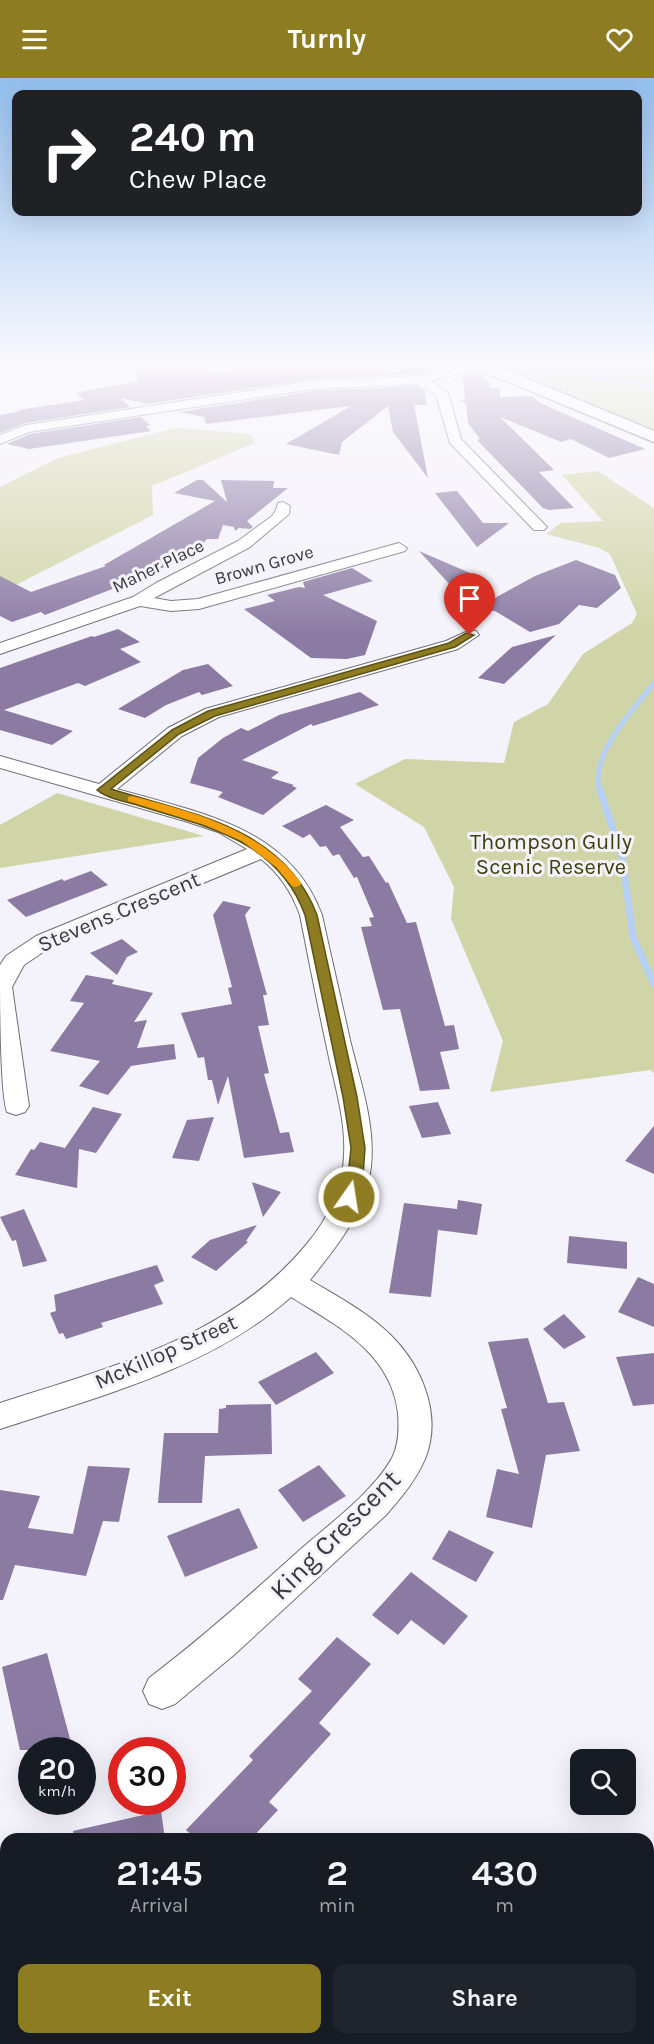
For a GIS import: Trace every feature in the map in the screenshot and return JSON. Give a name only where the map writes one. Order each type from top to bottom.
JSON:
[{"type":"street","points":[[467,453],[540,527]]},
{"type":"street","name":"Maher Place","points":[[0,649],[139,601],[162,586],[244,544],[277,519],[284,510],[283,506]]},
{"type":"street","name":"Brown Grove","points":[[139,601],[171,606],[199,604],[399,548]]},
{"type":"street","points":[[103,790],[175,732],[212,713],[452,645],[470,635]]},
{"type":"street","name":"McKillop Street","points":[[0,762],[209,822],[264,850],[293,879],[304,896],[311,915],[350,1097],[358,1148],[355,1176],[344,1210],[318,1252],[291,1283],[259,1309],[222,1333],[100,1382],[0,1416]]},
{"type":"street","name":"Stevens Crescent","points":[[16,1106],[0,987],[14,961],[44,941],[264,850]]},
{"type":"street","name":"King Crescent","points":[[162,1691],[208,1656],[378,1501],[405,1467],[415,1437],[415,1407],[407,1380],[396,1361],[381,1344],[352,1320],[291,1283]]},
{"type":"green space","points":[[78,453],[232,453],[152,486],[153,515],[0,593],[0,487],[58,458]]},
{"type":"green space","name":"Thompson Gully Scenic Reserve","points":[[598,471],[654,508],[654,1073],[650,1070],[490,1092],[503,1041],[451,919],[454,887],[424,827],[355,784],[405,759],[504,763],[514,722],[548,704],[583,654],[632,623],[637,614],[610,554],[599,548],[546,534],[561,523],[603,521],[562,475]]},
{"type":"green space","points":[[57,793],[204,836],[0,868],[0,825]]},
{"type":"building","points":[[409,453],[423,453],[428,478]]},
{"type":"building","points":[[489,453],[536,453],[554,470],[539,472],[574,508],[549,510],[543,508]]},
{"type":"building","points":[[598,453],[630,453],[609,458]]},
{"type":"building","points":[[197,480],[203,480],[227,502],[221,480],[274,481],[273,488],[288,488],[247,521],[253,527],[250,529],[239,528],[235,531],[234,527],[223,525],[218,539],[207,539],[197,551],[146,576],[45,615],[41,612],[12,622],[0,616],[0,576],[31,592],[106,566],[104,565],[215,501],[174,493]]},
{"type":"building","points":[[457,491],[483,523],[509,523],[477,547],[435,493]]},
{"type":"building","points":[[419,551],[470,573],[493,599],[535,576],[576,560],[615,575],[621,588],[597,608],[579,605],[559,624],[530,632],[495,611],[474,611]]},
{"type":"building","points":[[352,568],[373,581],[323,595],[377,621],[365,655],[347,659],[311,658],[244,609],[275,601],[267,595],[299,587],[305,588],[303,582]]},
{"type":"building","points":[[118,629],[140,642],[120,649],[141,662],[85,686],[78,683],[4,710],[73,731],[52,745],[0,730],[0,668]]},
{"type":"building","points":[[556,635],[504,684],[478,678],[512,647]]},
{"type":"building","points":[[208,664],[233,686],[202,695],[199,692],[166,705],[145,718],[118,709],[183,670]]},
{"type":"building","points":[[360,692],[379,705],[313,726],[311,724],[242,760],[279,772],[271,778],[297,788],[263,815],[218,797],[223,792],[190,783],[198,758],[223,738],[241,728],[248,731],[279,715]]},
{"type":"building","points":[[326,805],[354,820],[340,827],[363,857],[369,856],[386,883],[388,882],[407,923],[416,922],[445,1026],[454,1025],[459,1049],[440,1052],[450,1089],[420,1091],[400,1009],[383,1010],[361,927],[372,926],[369,918],[374,917],[357,877],[354,878],[339,854],[333,856],[326,846],[320,847],[310,834],[303,838],[282,826]]},
{"type":"building","points":[[91,871],[108,885],[26,917],[7,900],[62,879],[64,881]]},
{"type":"building","points":[[223,901],[251,907],[245,915],[267,995],[263,995],[269,1025],[258,1026],[269,1073],[264,1074],[280,1133],[289,1132],[294,1152],[244,1158],[228,1076],[218,1105],[212,1080],[208,1080],[204,1057],[198,1058],[181,1013],[232,1004],[228,988],[232,987],[213,915]]},
{"type":"building","points":[[122,939],[138,952],[127,957],[117,975],[90,953]]},
{"type":"building","points":[[86,975],[114,980],[112,984],[153,993],[134,1022],[147,1020],[137,1048],[174,1044],[176,1059],[131,1066],[108,1095],[79,1086],[100,1061],[50,1051],[84,1003],[70,1001]]},
{"type":"building","points":[[438,1102],[451,1134],[422,1138],[409,1106]]},
{"type":"building","points":[[93,1107],[122,1114],[96,1153],[79,1149],[77,1188],[15,1175],[31,1149],[34,1150],[40,1142],[65,1148]]},
{"type":"building","points":[[214,1117],[199,1161],[172,1158],[187,1120]]},
{"type":"building","points":[[654,1126],[654,1174],[625,1161]]},
{"type":"building","points":[[252,1182],[281,1192],[263,1217]]},
{"type":"building","points":[[458,1200],[482,1204],[477,1235],[438,1230],[431,1297],[389,1293],[404,1203],[457,1209]]},
{"type":"building","points":[[24,1209],[47,1261],[23,1267],[16,1240],[12,1241],[0,1217]]},
{"type":"building","points":[[257,1225],[246,1241],[248,1242],[216,1271],[191,1257],[210,1240]]},
{"type":"building","points":[[569,1236],[627,1242],[627,1269],[567,1263]]},
{"type":"building","points":[[157,1265],[164,1281],[154,1285],[163,1304],[101,1323],[103,1327],[66,1339],[63,1333],[59,1334],[50,1313],[56,1311],[54,1295]]},
{"type":"building","points":[[638,1277],[654,1284],[654,1327],[618,1312]]},
{"type":"building","points":[[564,1314],[586,1337],[564,1349],[543,1329]]},
{"type":"building","points":[[528,1338],[548,1403],[564,1402],[580,1451],[546,1455],[532,1528],[486,1517],[497,1469],[519,1474],[501,1409],[507,1408],[488,1342]]},
{"type":"building","points":[[316,1352],[334,1373],[276,1405],[258,1382]]},
{"type":"building","points":[[654,1353],[654,1404],[633,1406],[616,1357]]},
{"type":"building","points":[[271,1404],[272,1454],[205,1456],[202,1503],[158,1503],[164,1433],[218,1433],[219,1409],[226,1408],[226,1405]]},
{"type":"building","points":[[319,1465],[346,1496],[303,1522],[278,1490]]},
{"type":"building","points":[[88,1466],[130,1468],[119,1522],[103,1521],[86,1576],[15,1565],[3,1600],[0,1600],[0,1490],[40,1496],[28,1528],[73,1534]]},
{"type":"building","points":[[239,1508],[258,1548],[185,1577],[167,1536]]},
{"type":"building","points":[[449,1530],[494,1552],[476,1582],[432,1559]]},
{"type":"building","points":[[411,1572],[468,1616],[444,1645],[411,1620],[398,1635],[372,1615]]},
{"type":"building","points":[[337,1637],[371,1664],[319,1723],[331,1734],[269,1802],[278,1810],[257,1833],[189,1833],[186,1830],[253,1760],[249,1756],[312,1691],[298,1679]]},
{"type":"building","points":[[47,1653],[70,1737],[18,1737],[18,1741],[2,1667]]},
{"type":"building","points":[[143,1815],[162,1815],[164,1833],[73,1833],[73,1831]]},
{"type":"waterway","points":[[600,792],[598,778],[606,749],[654,683]]},
{"type":"waterway","points":[[600,790],[622,857],[633,937],[654,984]]},
{"type":"slow traffic","points":[[132,799],[225,828],[264,850],[280,864],[296,884]]},
{"type":"route","points":[[349,1197],[355,1176],[358,1148],[350,1097],[311,915],[304,896],[280,864],[264,850],[246,839],[225,828],[192,816],[103,790],[175,732],[212,713],[452,645],[470,635]]}]
